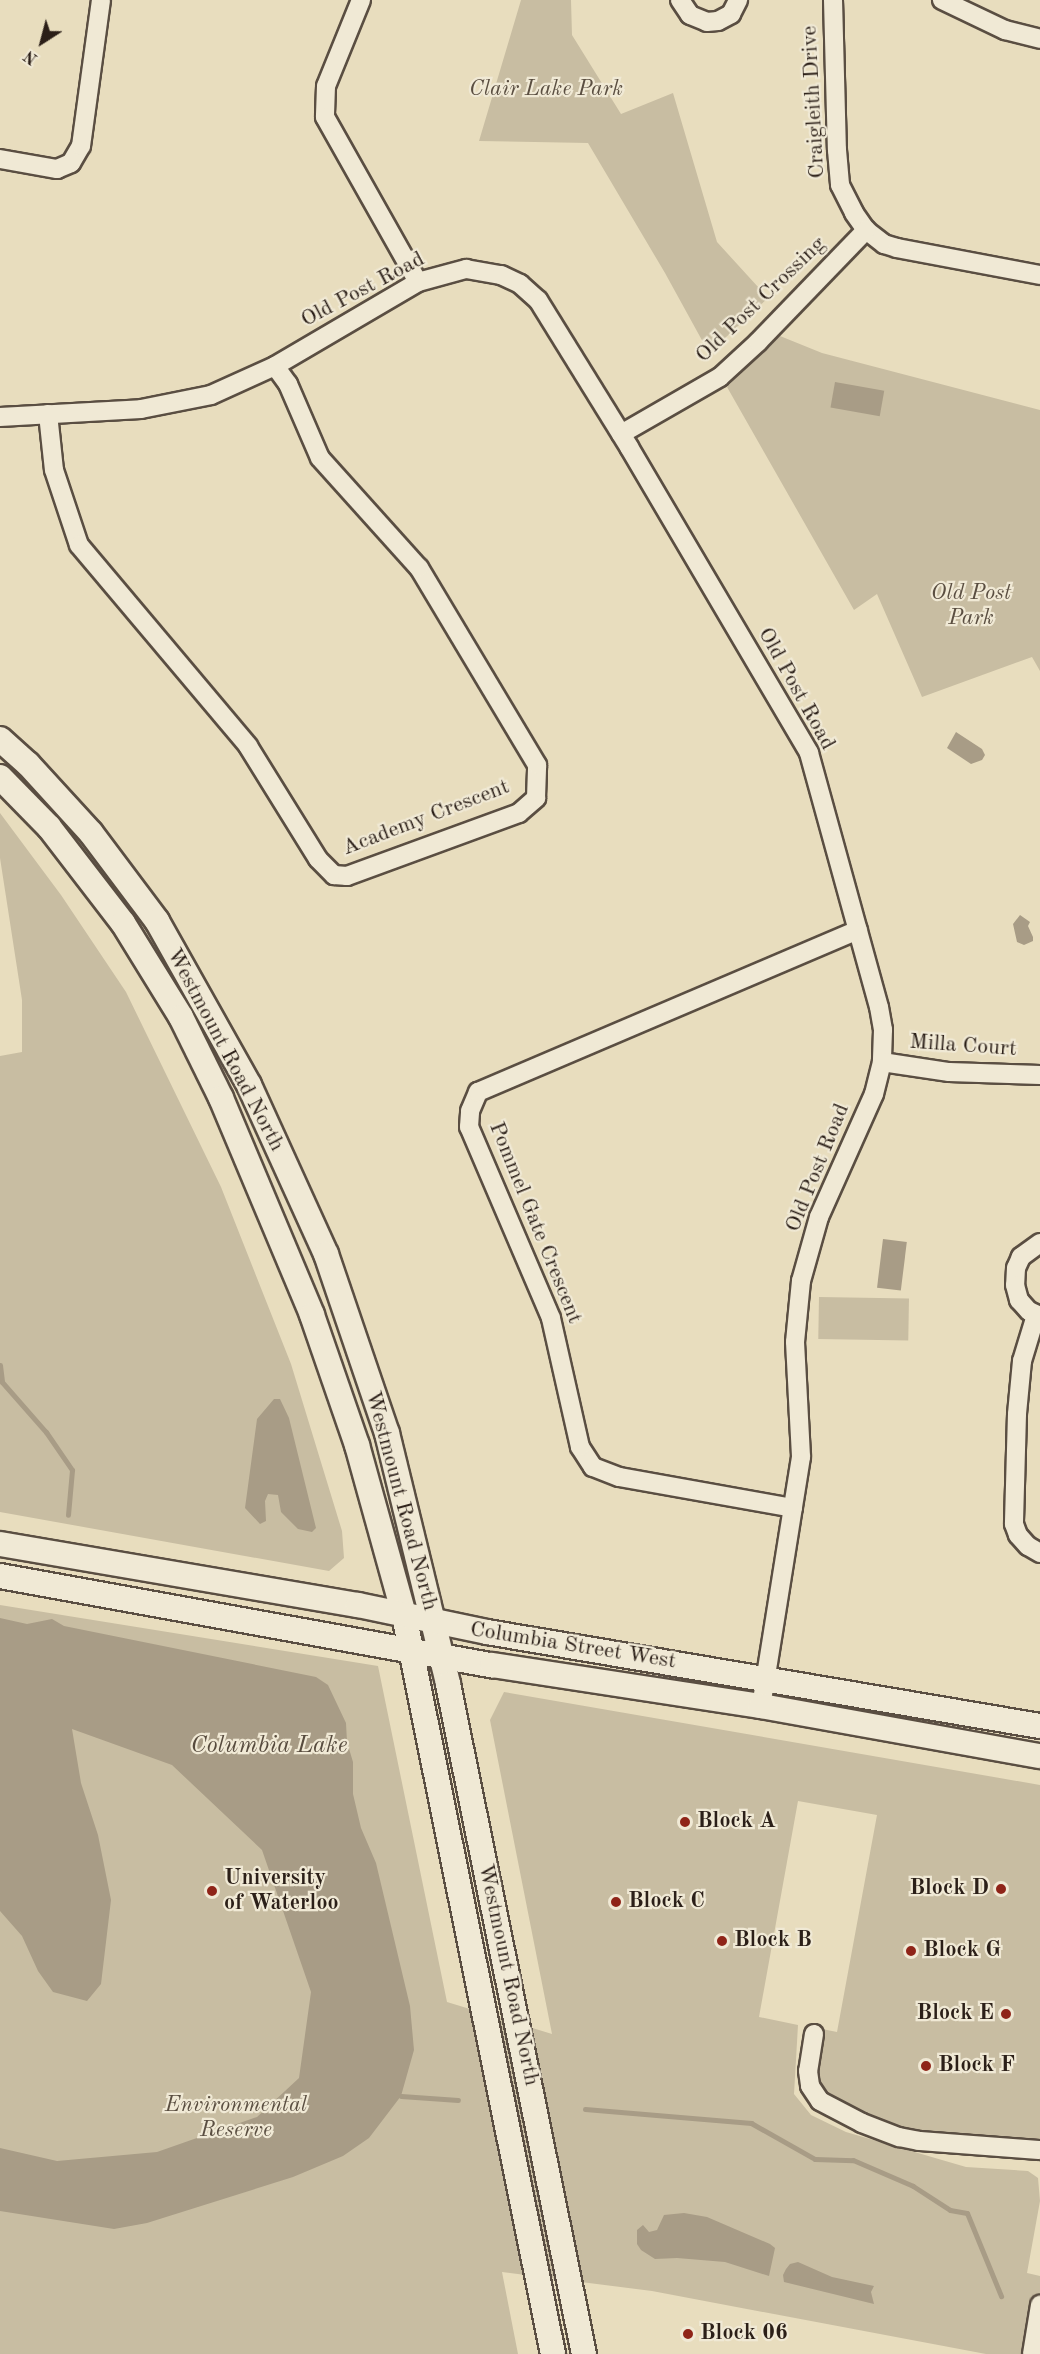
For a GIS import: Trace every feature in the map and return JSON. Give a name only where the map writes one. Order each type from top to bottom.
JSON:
[{"type":"main road","name":"Westmount Road North","points":[[0,739],[28,764],[90,832],[157,921],[249,1085],[326,1254],[384,1421],[441,1655],[584,2354]]},
{"type":"main road","name":"Westmount Road North","points":[[0,777],[49,827],[123,923],[181,1017],[221,1098],[312,1315],[357,1445],[404,1615],[553,2354]]},
{"type":"main road","name":"Columbia Street West","points":[[0,1544],[433,1622],[1040,1726]]},
{"type":"main road","name":"Columbia Street West","points":[[0,1576],[411,1650],[761,1706],[1040,1756]]},
{"type":"street","points":[[0,159],[57,169],[71,163],[81,146],[101,0]]},
{"type":"street","points":[[361,0],[326,86],[325,117],[418,282]]},
{"type":"street","points":[[680,0],[690,15],[708,22],[718,21],[731,14],[738,0]]},
{"type":"street","name":"Craigleith Drive","points":[[833,0],[840,185],[854,213],[866,230],[884,244],[897,248],[1040,275]]},
{"type":"street","points":[[942,0],[1005,30],[1040,39]]},
{"type":"street","name":"Old Post Crossing","points":[[621,434],[720,377],[758,342],[866,230]]},
{"type":"street","name":"Old Post Road","points":[[0,417],[141,408],[211,395],[275,366],[418,282],[466,269],[501,275],[520,284],[538,300],[621,434],[809,753],[879,1006],[883,1030],[882,1062],[874,1094],[819,1217],[801,1281],[795,1342],[801,1457],[761,1706]]},
{"type":"street","name":"Academy Crescent","points":[[48,414],[54,470],[79,545],[248,746],[318,859],[334,875],[347,876],[519,813],[536,798],[537,765],[419,568],[320,458],[288,384],[275,366]]},
{"type":"street","name":"Pommel Gate Crescent","points":[[793,1508],[619,1477],[593,1467],[580,1447],[551,1318],[469,1127],[470,1111],[478,1092],[858,930]]},
{"type":"street","name":"Milla Court","points":[[882,1062],[949,1072],[1040,1075]]},
{"type":"street","points":[[1040,1243],[1021,1257],[1016,1268],[1015,1285],[1019,1300],[1038,1315],[1022,1361],[1017,1414],[1014,1524],[1018,1535],[1028,1546],[1040,1553]]},
{"type":"street","points":[[814,2034],[808,2071],[810,2086],[820,2101],[861,2123],[899,2137],[919,2141],[1040,2150]]},
{"type":"street","points":[[1032,2354],[1040,2305]]},
{"type":"green space","name":"Clair Lake Park","points":[[521,0],[571,0],[572,35],[621,114],[673,93],[717,242],[768,298],[709,353],[665,273],[588,143],[479,141]]},
{"type":"green space","name":"Old Post Park","points":[[780,336],[822,353],[1040,410],[1040,671],[1032,657],[922,697],[877,594],[854,610],[727,387]]},
{"type":"green space","points":[[0,813],[61,895],[126,992],[221,1187],[291,1364],[342,1531],[344,1558],[329,1571],[0,1512],[0,1056],[22,1052],[22,1000],[0,858]]},
{"type":"green space","points":[[819,1297],[909,1299],[908,1341],[818,1339]]},
{"type":"green space","name":"Environmental Reserve","points":[[0,1605],[378,1666],[447,2002],[552,2034],[490,1720],[504,1692],[1040,1785],[1040,2141],[1020,2142],[905,2129],[831,2101],[820,2089],[816,2074],[822,2029],[837,2032],[877,1815],[798,1801],[759,2017],[798,2025],[794,2094],[811,2115],[846,2132],[966,2167],[1028,2171],[1038,2178],[1040,2201],[1027,2273],[1040,2276],[1040,2354],[986,2354],[652,2291],[502,2272],[518,2354],[0,2354]]},
{"type":"water","points":[[835,382],[884,391],[880,416],[830,408]]},
{"type":"water","points":[[956,732],[982,749],[985,755],[982,760],[971,764],[947,748]]},
{"type":"water","points":[[1020,915],[1030,922],[1028,926],[1033,937],[1033,941],[1024,945],[1017,942],[1013,924]]},
{"type":"water","points":[[883,1239],[907,1242],[901,1291],[877,1288]]},
{"type":"water","points":[[274,1399],[280,1399],[289,1418],[316,1528],[312,1532],[298,1529],[281,1512],[278,1495],[268,1494],[265,1501],[266,1521],[260,1524],[245,1508],[257,1419]]},
{"type":"water","name":"Columbia Lake","points":[[0,1618],[27,1624],[52,1619],[64,1626],[316,1677],[328,1685],[346,1723],[347,1742],[353,1762],[353,1794],[361,1828],[376,1863],[410,2006],[414,2050],[401,2096],[369,2138],[343,2156],[293,2177],[147,2223],[114,2229],[0,2211],[0,2148],[57,2161],[157,2152],[257,2117],[299,2078],[311,1992],[262,1850],[172,1765],[72,1729],[81,1783],[98,1835],[111,1900],[101,1984],[87,2001],[53,1992],[38,1971],[22,1936],[0,1911]]},
{"type":"water","points":[[684,2213],[707,2217],[770,2244],[775,2248],[769,2276],[725,2262],[677,2258],[655,2259],[641,2250],[637,2244],[637,2230],[643,2225],[649,2232],[657,2230],[664,2215]]},
{"type":"water","points":[[798,2262],[832,2277],[874,2286],[871,2292],[874,2304],[784,2282],[783,2275],[786,2269],[790,2264]]},
{"type":"waterway","points":[[0,1365],[2,1382],[46,1432],[72,1470],[68,1515]]},
{"type":"waterway","points":[[401,2096],[458,2100]]},
{"type":"waterway","points":[[585,2109],[751,2123],[815,2159],[853,2160],[913,2186],[950,2210],[967,2213],[1001,2296]]},
{"type":"place","name":"Block A","points":[[685,1822]]},
{"type":"place","name":"Block D","points":[[1001,1889]]},
{"type":"place","name":"University of Waterloo","points":[[212,1891]]},
{"type":"place","name":"Block C","points":[[616,1902]]},
{"type":"place","name":"Block B","points":[[722,1941]]},
{"type":"place","name":"Block G","points":[[911,1951]]},
{"type":"place","name":"Block E","points":[[1006,2014]]},
{"type":"place","name":"Block F","points":[[926,2066]]},
{"type":"place","name":"Block 06","points":[[688,2334]]}]
